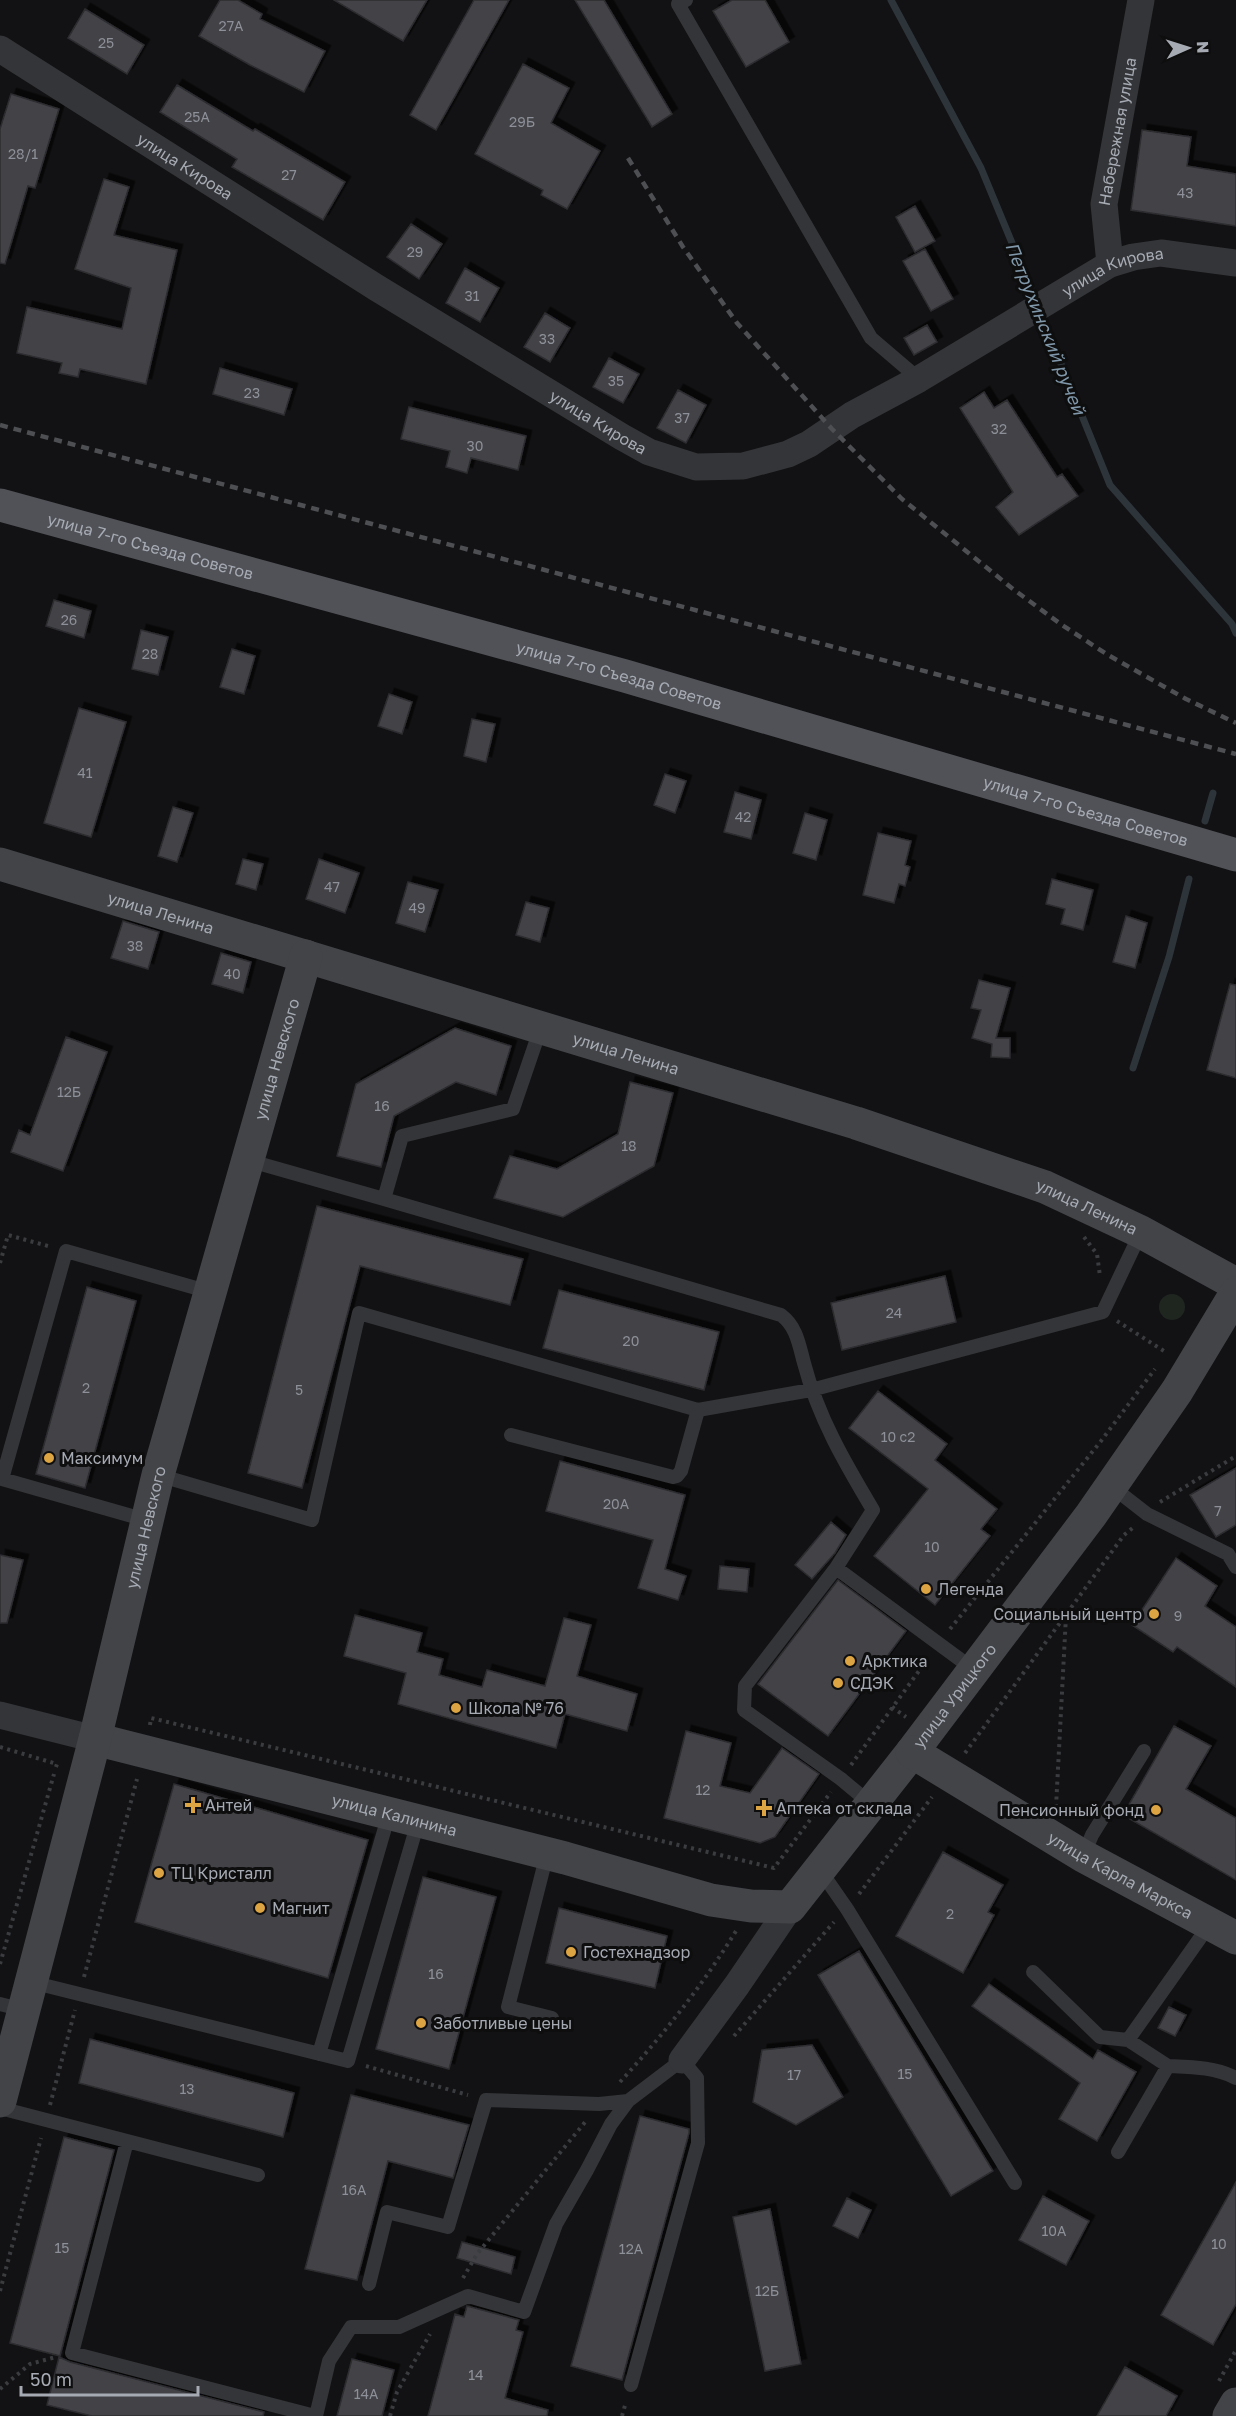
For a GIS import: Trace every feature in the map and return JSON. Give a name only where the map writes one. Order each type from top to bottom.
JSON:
[{"type":"main road","name":"улица 7-го Съезда Советов","points":[[0,505],[625,676],[1236,855]]},
{"type":"street","name":"Набережная улица","points":[[1110,264],[1104,204],[1141,0]]},
{"type":"street","name":"улица Кирова","points":[[0,49],[377,288],[622,437],[649,452],[696,467],[743,466],[788,454],[809,444],[852,415],[919,380],[1110,264],[1133,257],[1161,253],[1236,263]]},
{"type":"street","name":"улица Ленина","points":[[0,864],[856,1123],[1045,1187],[1141,1232],[1236,1284]]},
{"type":"street","name":"улица Невского","points":[[0,2101],[19,1999],[95,1739],[158,1475],[306,956]]},
{"type":"street","name":"улица Урицкого","points":[[682,2060],[790,1907],[912,1752],[1111,1486],[1178,1391],[1236,1293]]},
{"type":"street","name":"улица Калинина","points":[[0,1715],[547,1854],[711,1900],[751,1906],[790,1907]]},
{"type":"street","name":"улица Карла Маркса","points":[[912,1752],[1083,1856],[1229,1934]]},
{"type":"street","points":[[1229,2416],[1236,2404]]},
{"type":"lane","points":[[680,1],[871,338],[919,380]]},
{"type":"lane","points":[[384,1199],[402,1136],[513,1108],[540,1027]]},
{"type":"lane","points":[[247,1160],[781,1315],[788,1320],[796,1331],[811,1390],[830,1434],[873,1510],[836,1568],[745,1686],[744,1710],[841,1779],[871,1804]]},
{"type":"lane","points":[[158,1475],[312,1520],[359,1313],[698,1410],[811,1390],[1103,1312],[1141,1232]]},
{"type":"lane","points":[[146,1520],[2,1479],[66,1251],[210,1292]]},
{"type":"lane","points":[[511,1436],[673,1477],[681,1471],[698,1410]]},
{"type":"lane","points":[[1111,1486],[1148,1514],[1232,1552],[1236,1567]]},
{"type":"lane","points":[[836,1568],[973,1669]]},
{"type":"lane","points":[[1083,1856],[1092,1836],[1144,1750]]},
{"type":"lane","points":[[19,1999],[79,1994],[348,2061],[404,1818]]},
{"type":"lane","points":[[319,2054],[404,1818]]},
{"type":"lane","points":[[547,1854],[508,2007],[552,2018]]},
{"type":"lane","points":[[820,1870],[847,1909],[1015,2183]]},
{"type":"lane","points":[[1128,2040],[1229,1934]]},
{"type":"lane","points":[[1033,1972],[1100,2037],[1128,2040],[1168,2066],[1203,2068],[1236,2078]]},
{"type":"lane","points":[[127,2141],[72,2353],[316,2416],[329,2361],[351,2327],[399,2327],[468,2296],[524,2312],[556,2224],[611,2124],[628,2101],[682,2060],[697,2078],[698,2143],[632,2385]]},
{"type":"lane","points":[[1118,2152],[1168,2066]]},
{"type":"lane","points":[[369,2284],[387,2212],[448,2227],[486,2100],[599,2104],[628,2101]]},
{"type":"lane","points":[[0,2108],[46,2118],[258,2175]]},
{"type":"path","points":[[390,2416],[397,2392],[477,2254],[599,2104],[661,2037],[701,1985],[774,1868],[939,1644],[1101,1441],[1168,1352],[1103,1312],[1097,1254],[1080,1231]]},
{"type":"path","points":[[0,1263],[8,1235],[66,1251]]},
{"type":"path","points":[[1165,1498],[1236,1456]]},
{"type":"path","points":[[1056,1809],[1066,1616]]},
{"type":"path","points":[[0,2291],[144,1752],[151,1718],[774,1868]]},
{"type":"path","points":[[0,1747],[57,1764],[0,1964]]},
{"type":"path","points":[[348,2061],[486,2100]]},
{"type":"path","points":[[0,2389],[30,2364],[72,2353]]},
{"type":"shaded area","points":[[1172,1294],[1181,1298],[1185,1307],[1181,1316],[1172,1320],[1163,1316],[1159,1307],[1163,1298]]},
{"type":"building","points":[[220,0],[238,0],[262,14],[260,19],[325,51],[304,92],[199,36]]},
{"type":"building","points":[[334,0],[427,0],[403,41]]},
{"type":"building","points":[[474,0],[509,0],[436,130],[410,115]]},
{"type":"building","points":[[575,0],[604,0],[672,114],[652,127]]},
{"type":"building","points":[[732,0],[765,0],[789,42],[746,67],[713,11]]},
{"type":"building","points":[[85,9],[144,45],[127,74],[68,38]]},
{"type":"building","points":[[523,64],[569,88],[551,123],[600,151],[567,209],[541,195],[543,190],[475,154]]},
{"type":"building","points":[[177,85],[253,131],[255,129],[345,182],[323,220],[232,167],[237,159],[160,112]]},
{"type":"building","points":[[11,94],[59,109],[35,188],[28,186],[5,264],[0,263],[0,129]]},
{"type":"building","points":[[1142,130],[1191,137],[1187,166],[1236,174],[1236,226],[1131,210]]},
{"type":"building","points":[[104,179],[129,187],[114,235],[177,250],[146,384],[80,369],[78,377],[59,373],[62,363],[17,353],[27,307],[122,329],[131,288],[75,269]]},
{"type":"building","points":[[915,206],[935,241],[915,252],[896,217]]},
{"type":"building","points":[[411,224],[442,244],[419,279],[387,257]]},
{"type":"building","points":[[925,249],[953,299],[931,311],[903,261]]},
{"type":"building","points":[[465,268],[499,288],[480,322],[446,303]]},
{"type":"building","points":[[545,313],[570,328],[550,362],[524,347]]},
{"type":"building","points":[[927,325],[937,342],[914,355],[904,338]]},
{"type":"building","points":[[609,358],[639,374],[623,403],[593,387]]},
{"type":"building","points":[[220,368],[292,389],[284,415],[213,394]]},
{"type":"building","points":[[678,390],[706,405],[686,443],[657,428]]},
{"type":"building","points":[[984,392],[994,408],[1007,400],[1057,477],[1062,474],[1078,496],[1019,535],[996,507],[1013,492],[960,408]]},
{"type":"building","points":[[409,407],[526,436],[518,470],[471,458],[467,473],[446,467],[450,451],[401,439]]},
{"type":"building","points":[[54,600],[91,611],[84,638],[46,626]]},
{"type":"building","points":[[141,630],[168,637],[158,675],[132,669]]},
{"type":"building","points":[[232,649],[255,656],[244,694],[220,687]]},
{"type":"building","points":[[389,694],[412,702],[402,734],[378,726]]},
{"type":"building","points":[[79,708],[126,722],[91,837],[44,823]]},
{"type":"building","points":[[472,719],[495,724],[486,762],[464,756]]},
{"type":"building","points":[[665,774],[686,781],[675,813],[654,805]]},
{"type":"building","points":[[735,792],[761,800],[751,839],[724,832]]},
{"type":"building","points":[[173,807],[193,813],[177,862],[158,856]]},
{"type":"building","points":[[805,813],[827,820],[816,860],[793,853]]},
{"type":"building","points":[[878,833],[911,841],[905,865],[910,867],[905,886],[899,884],[894,903],[863,895]]},
{"type":"building","points":[[243,859],[263,864],[256,890],[236,884]]},
{"type":"building","points":[[319,859],[359,873],[345,913],[306,899]]},
{"type":"building","points":[[1052,879],[1093,890],[1083,930],[1061,924],[1065,909],[1046,904]]},
{"type":"building","points":[[408,882],[438,890],[425,932],[396,923]]},
{"type":"building","points":[[526,902],[549,908],[540,942],[516,935]]},
{"type":"building","points":[[1126,916],[1147,923],[1135,968],[1113,962]]},
{"type":"building","points":[[123,921],[159,932],[148,969],[111,958]]},
{"type":"building","points":[[221,953],[251,962],[243,993],[212,984]]},
{"type":"building","points":[[979,980],[1010,988],[996,1038],[1010,1038],[1010,1058],[991,1057],[992,1044],[972,1038],[981,1010],[971,1008]]},
{"type":"building","points":[[1230,984],[1236,985],[1236,1078],[1207,1070]]},
{"type":"building","points":[[455,1028],[511,1046],[496,1095],[456,1082],[394,1116],[381,1167],[337,1156],[356,1084]]},
{"type":"building","points":[[66,1037],[107,1052],[63,1171],[11,1152],[19,1130],[30,1135]]},
{"type":"building","points":[[630,1082],[673,1093],[654,1166],[563,1217],[494,1198],[510,1156],[557,1169],[618,1134]]},
{"type":"building","points":[[317,1206],[523,1259],[510,1305],[360,1266],[302,1488],[248,1473]]},
{"type":"building","points":[[945,1276],[956,1322],[842,1350],[831,1303]]},
{"type":"building","points":[[87,1287],[136,1301],[85,1488],[36,1474]]},
{"type":"building","points":[[559,1290],[719,1332],[704,1390],[543,1348]]},
{"type":"building","points":[[878,1391],[947,1444],[935,1460],[997,1509],[981,1529],[990,1536],[935,1605],[874,1556],[928,1489],[849,1428]]},
{"type":"building","points":[[560,1461],[685,1495],[665,1569],[686,1576],[678,1600],[638,1588],[653,1540],[546,1511]]},
{"type":"building","points":[[1236,1468],[1236,1525],[1216,1537],[1190,1495]]},
{"type":"building","points":[[831,1522],[846,1535],[835,1553],[812,1579],[795,1565]]},
{"type":"building","points":[[0,1555],[23,1560],[7,1623],[0,1623]]},
{"type":"building","points":[[1176,1558],[1217,1586],[1205,1606],[1236,1627],[1236,1687],[1177,1647],[1173,1652],[1132,1625]]},
{"type":"building","points":[[720,1566],[749,1569],[747,1592],[718,1589]]},
{"type":"building","points":[[838,1580],[906,1631],[828,1736],[758,1684]]},
{"type":"building","points":[[355,1615],[422,1633],[417,1652],[443,1659],[439,1675],[482,1687],[487,1670],[545,1686],[564,1618],[591,1625],[577,1676],[637,1694],[627,1731],[565,1714],[556,1748],[398,1704],[406,1673],[344,1656]]},
{"type":"building","points":[[1174,1726],[1211,1746],[1186,1789],[1236,1818],[1236,1880],[1123,1815]]},
{"type":"building","points":[[686,1731],[731,1743],[720,1786],[750,1793],[782,1748],[819,1774],[775,1837],[760,1843],[664,1818]]},
{"type":"building","points":[[174,1784],[368,1840],[328,1978],[135,1922]]},
{"type":"building","points":[[943,1852],[1003,1885],[988,1912],[994,1915],[963,1973],[896,1936]]},
{"type":"building","points":[[423,1877],[496,1897],[449,2069],[376,2049]]},
{"type":"building","points":[[559,1908],[667,1936],[655,1988],[546,1963]]},
{"type":"building","points":[[859,1951],[993,2171],[951,2196],[818,1975]]},
{"type":"building","points":[[989,1984],[1093,2059],[1098,2050],[1136,2072],[1097,2141],[1059,2119],[1080,2083],[972,2006]]},
{"type":"building","points":[[1169,2007],[1186,2015],[1175,2036],[1158,2028]]},
{"type":"building","points":[[90,2039],[294,2093],[283,2137],[79,2083]]},
{"type":"building","points":[[812,2045],[843,2097],[796,2125],[753,2102],[762,2050]]},
{"type":"building","points":[[351,2095],[469,2125],[453,2178],[388,2161],[357,2280],[305,2269]]},
{"type":"building","points":[[640,2116],[689,2129],[689,2133],[622,2380],[571,2366]]},
{"type":"building","points":[[64,2137],[114,2150],[60,2356],[10,2343]]},
{"type":"building","points":[[1236,2182],[1236,2304],[1213,2345],[1161,2315]]},
{"type":"building","points":[[1043,2196],[1089,2221],[1066,2265],[1019,2240]]},
{"type":"building","points":[[847,2198],[871,2210],[858,2238],[833,2226]]},
{"type":"building","points":[[770,2209],[801,2364],[765,2371],[733,2217]]},
{"type":"building","points":[[462,2242],[515,2257],[511,2274],[457,2258]]},
{"type":"building","points":[[467,2306],[519,2320],[516,2330],[523,2332],[505,2398],[548,2410],[547,2416],[428,2416],[455,2314],[464,2317]]},
{"type":"building","points":[[59,2357],[70,2362],[264,2412],[263,2416],[92,2416],[47,2405]]},
{"type":"building","points":[[352,2359],[394,2370],[382,2416],[337,2416]]},
{"type":"building","points":[[1125,2367],[1177,2396],[1166,2416],[1097,2416]]},
{"type":"waterway","name":"Петрухинский ручей","points":[[891,0],[981,168],[1036,301]]},
{"type":"waterway","name":"Петрухинский ручей","points":[[1040,312],[1110,485],[1232,624],[1236,633]]},
{"type":"waterway","name":"Петрухинский ручей","points":[[1205,821],[1213,793]]},
{"type":"waterway","name":"Петрухинский ручей","points":[[1133,1068],[1169,957],[1189,879]]},
{"type":"railway","points":[[628,158],[683,247],[737,323],[832,429],[902,499],[1013,589],[1062,625],[1108,655],[1186,699],[1236,723]]},
{"type":"railway","points":[[0,425],[1236,754]]},
{"type":"place","name":"Максимум","points":[[49,1458]]},
{"type":"place","name":"Легенда","points":[[926,1589]]},
{"type":"place","name":"Социальный центр","points":[[1154,1614]]},
{"type":"place","name":"Арктика","points":[[850,1661]]},
{"type":"place","name":"СДЭК","points":[[838,1683]]},
{"type":"place","name":"Школа № 76","points":[[456,1708]]},
{"type":"place","name":"Антей","points":[[193,1805]]},
{"type":"place","name":"Аптека от склада","points":[[764,1808]]},
{"type":"place","name":"Пенсионный фонд","points":[[1156,1810]]},
{"type":"place","name":"ТЦ Кристалл","points":[[159,1873]]},
{"type":"place","name":"Магнит","points":[[260,1908]]},
{"type":"place","name":"Гостехнадзор","points":[[571,1952]]},
{"type":"place","name":"Заботливые цены","points":[[421,2023]]}]
